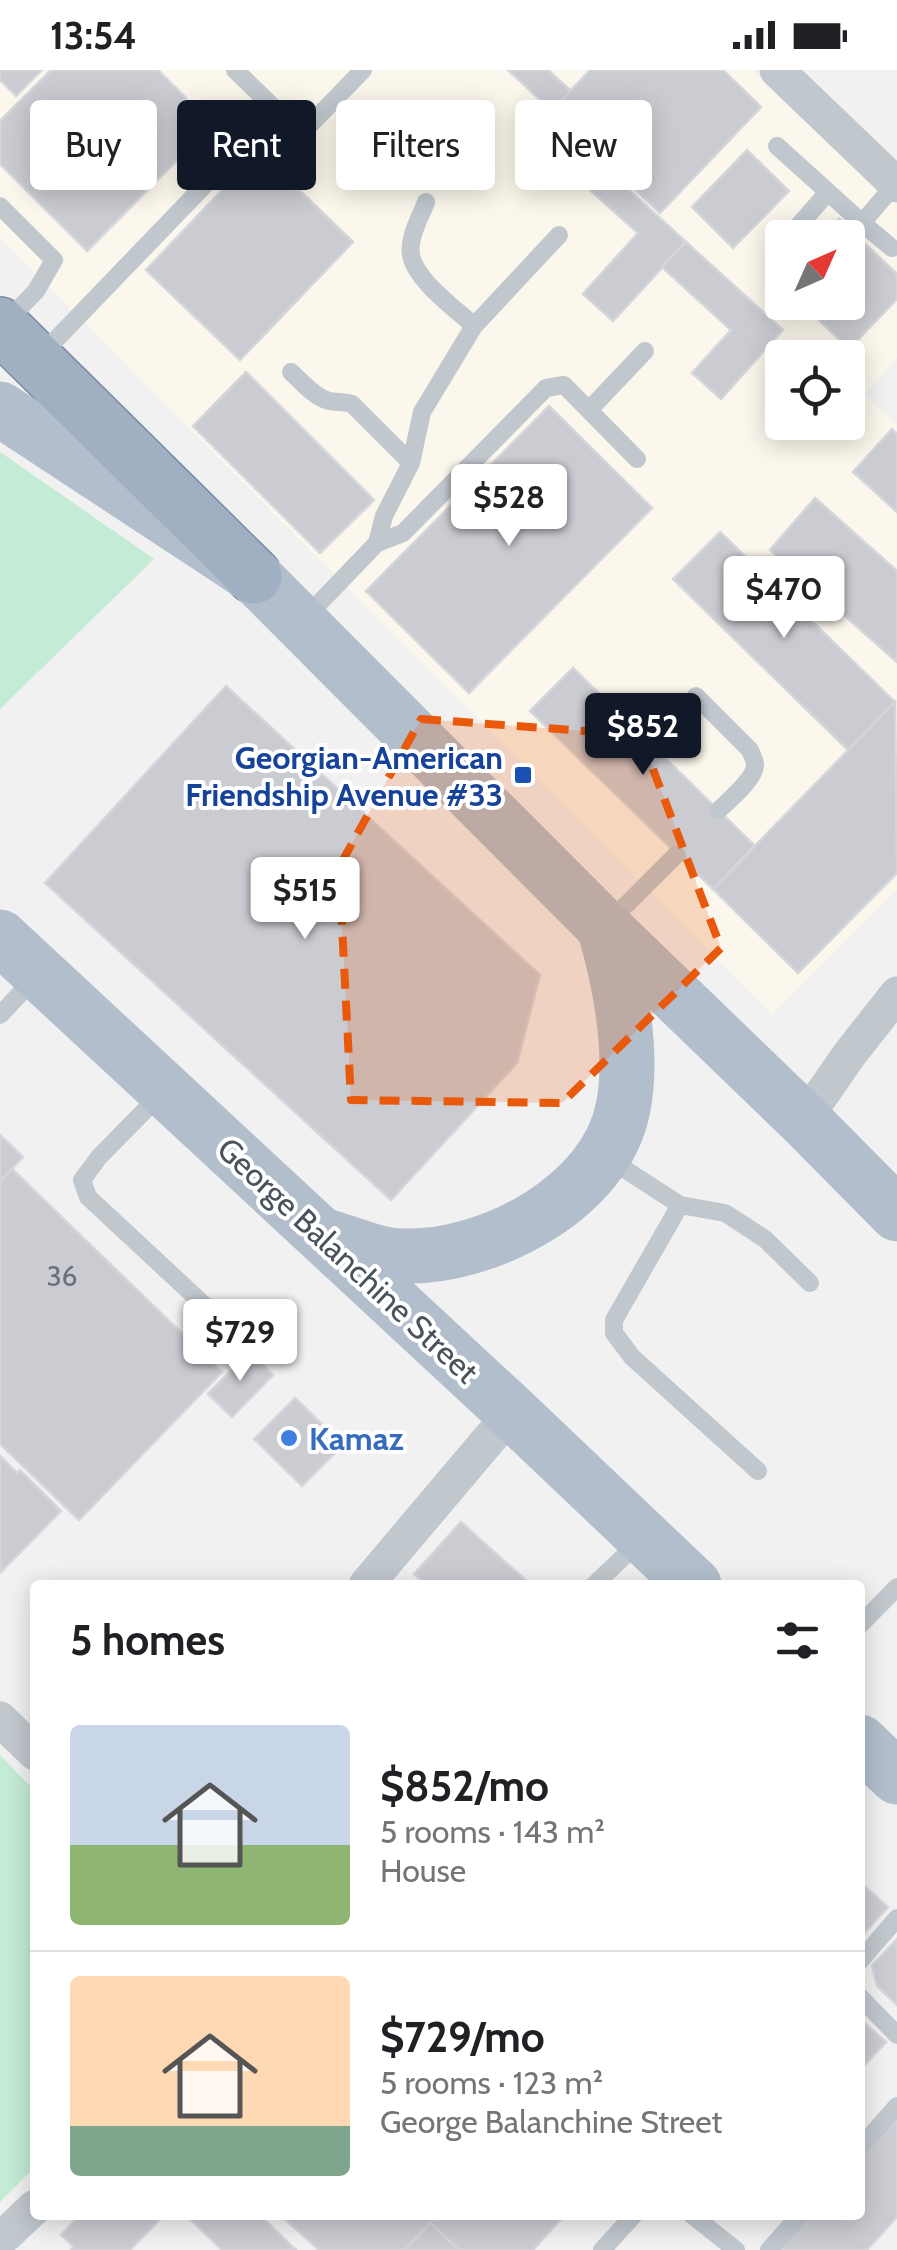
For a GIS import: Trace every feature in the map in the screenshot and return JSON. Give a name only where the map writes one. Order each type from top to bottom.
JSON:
[{"type":"highway","points":[[12,338],[254,576]]},
{"type":"main road","points":[[0,409],[254,576],[897,1214]]},
{"type":"main road","points":[[322,1235],[398,1256],[432,1256],[506,1234],[584,1182],[604,1156],[623,1108],[621,998],[604,927]]},
{"type":"main road","name":"George Balanchine Street","points":[[20,955],[689,1580]]},
{"type":"main road","points":[[865,1747],[897,1777]]},
{"type":"street","points":[[776,70],[896,184]]},
{"type":"street","points":[[804,1120],[897,994]]},
{"type":"street","points":[[370,1580],[512,1412]]},
{"type":"street","points":[[0,1718],[30,1749]]},
{"type":"lane","points":[[235,70],[266,100]]},
{"type":"lane","points":[[316,118],[362,70]]},
{"type":"lane","points":[[777,146],[859,220]]},
{"type":"lane","points":[[865,220],[896,184]]},
{"type":"lane","points":[[12,338],[184,190]]},
{"type":"lane","points":[[803,220],[828,192]]},
{"type":"lane","points":[[426,202],[411,241],[411,257],[418,274],[474,326]]},
{"type":"lane","points":[[0,206],[54,260],[12,338]]},
{"type":"lane","points":[[865,226],[892,248]]},
{"type":"lane","points":[[377,543],[384,516],[411,463],[422,412],[474,326],[559,235]]},
{"type":"lane","points":[[589,410],[644,351]]},
{"type":"lane","points":[[291,372],[319,397],[352,404],[411,463]]},
{"type":"lane","points":[[300,623],[377,543],[403,533],[546,388],[564,385],[637,458]]},
{"type":"lane","points":[[696,696],[750,750],[755,760],[751,777],[719,810]]},
{"type":"lane","points":[[604,927],[676,854]]},
{"type":"lane","points":[[0,1015],[20,955]]},
{"type":"lane","points":[[166,1090],[98,1156],[82,1180],[88,1197],[231,1330]]},
{"type":"lane","points":[[604,1156],[680,1205],[725,1214],[765,1239],[810,1283]]},
{"type":"lane","points":[[680,1205],[614,1320],[614,1333],[632,1357],[758,1471]]},
{"type":"lane","points":[[599,1580],[644,1538]]},
{"type":"lane","points":[[865,1620],[897,1587]]},
{"type":"lane","points":[[865,1954],[897,1918]]},
{"type":"lane","points":[[865,2002],[897,2035]]},
{"type":"lane","points":[[865,2142],[897,2106]]},
{"type":"lane","points":[[602,2250],[629,2220]]},
{"type":"lane","points":[[698,2220],[736,2250]]},
{"type":"lane","points":[[769,2250],[796,2220]]},
{"type":"highlighted area","points":[[421,719],[640,735],[721,948],[562,1103],[351,1100],[339,867]]},
{"type":"shaded area","points":[[0,70],[753,70],[897,199],[897,358],[865,393],[865,340],[765,340],[765,440],[865,440],[865,395],[897,425],[897,890],[772,1014],[0,238]]},
{"type":"green space","points":[[0,452],[154,559],[0,709]]},
{"type":"green space","points":[[0,1755],[30,1786],[30,2172],[0,2202]]},
{"type":"building","points":[[0,70],[42,70],[16,96],[0,80]]},
{"type":"building","points":[[51,70],[158,70],[186,98],[177,100],[177,160],[157,180],[157,100],[30,100],[30,190],[147,190],[87,251],[0,164],[0,121]]},
{"type":"building","points":[[508,70],[548,70],[571,91],[562,100],[540,100]]},
{"type":"building","points":[[590,70],[723,70],[761,107],[660,213],[636,190],[652,190],[652,100],[562,100]]},
{"type":"building","points":[[747,150],[789,191],[733,248],[692,207]]},
{"type":"building","points":[[222,190],[299,190],[353,242],[240,360],[146,270]]},
{"type":"building","points":[[590,190],[629,190],[686,242],[613,321],[583,294],[638,233]]},
{"type":"building","points":[[686,242],[765,314],[765,320],[772,320],[783,330],[774,340],[765,340],[765,350],[721,399],[692,373],[731,330],[662,267]]},
{"type":"building","points":[[865,244],[897,274],[897,299],[858,340],[840,340],[819,320],[865,320]]},
{"type":"building","points":[[246,372],[374,500],[320,553],[193,426]]},
{"type":"building","points":[[549,406],[652,508],[469,693],[366,591]]},
{"type":"building","points":[[892,429],[897,434],[897,512],[853,472]]},
{"type":"building","points":[[815,498],[897,571],[897,662],[770,550]]},
{"type":"building","points":[[720,532],[895,702],[848,750],[673,579]]},
{"type":"building","points":[[573,668],[755,846],[713,889],[530,711]]},
{"type":"building","points":[[226,686],[540,975],[517,1063],[391,1200],[45,883]]},
{"type":"building","points":[[895,702],[897,873],[798,973],[713,889]]},
{"type":"building","points":[[0,1135],[23,1157],[0,1181]]},
{"type":"building","points":[[12,1169],[222,1372],[79,1520],[0,1444],[0,1181]]},
{"type":"building","points":[[249,1352],[273,1375],[232,1417],[208,1394]]},
{"type":"building","points":[[295,1398],[343,1445],[302,1486],[254,1439]]},
{"type":"building","points":[[0,1456],[61,1511],[0,1573]]},
{"type":"building","points":[[461,1522],[525,1580],[421,1580],[414,1574]]},
{"type":"building","points":[[865,1886],[888,1907],[865,1932]]},
{"type":"building","points":[[897,1939],[897,2005],[877,1986],[872,1965]]},
{"type":"building","points":[[865,2023],[886,2042],[865,2065]]},
{"type":"building","points":[[897,2119],[897,2217],[867,2250],[778,2250],[805,2220],[865,2220],[865,2154]]},
{"type":"building","points":[[75,2220],[159,2220],[130,2250],[71,2250],[74,2247],[61,2235]]},
{"type":"building","points":[[191,2220],[265,2220],[296,2250],[222,2250]]},
{"type":"building","points":[[286,2220],[432,2220],[405,2250],[319,2250]]},
{"type":"building","points":[[560,2220],[533,2250],[459,2250],[430,2223]]},
{"type":"building","points":[[430,2223],[459,2250],[405,2250]]},
{"type":"place","name":"Georgian-American Friendship Avenue #33","points":[[523,775]]},
{"type":"place","name":"Kamaz","points":[[289,1438]]}]
